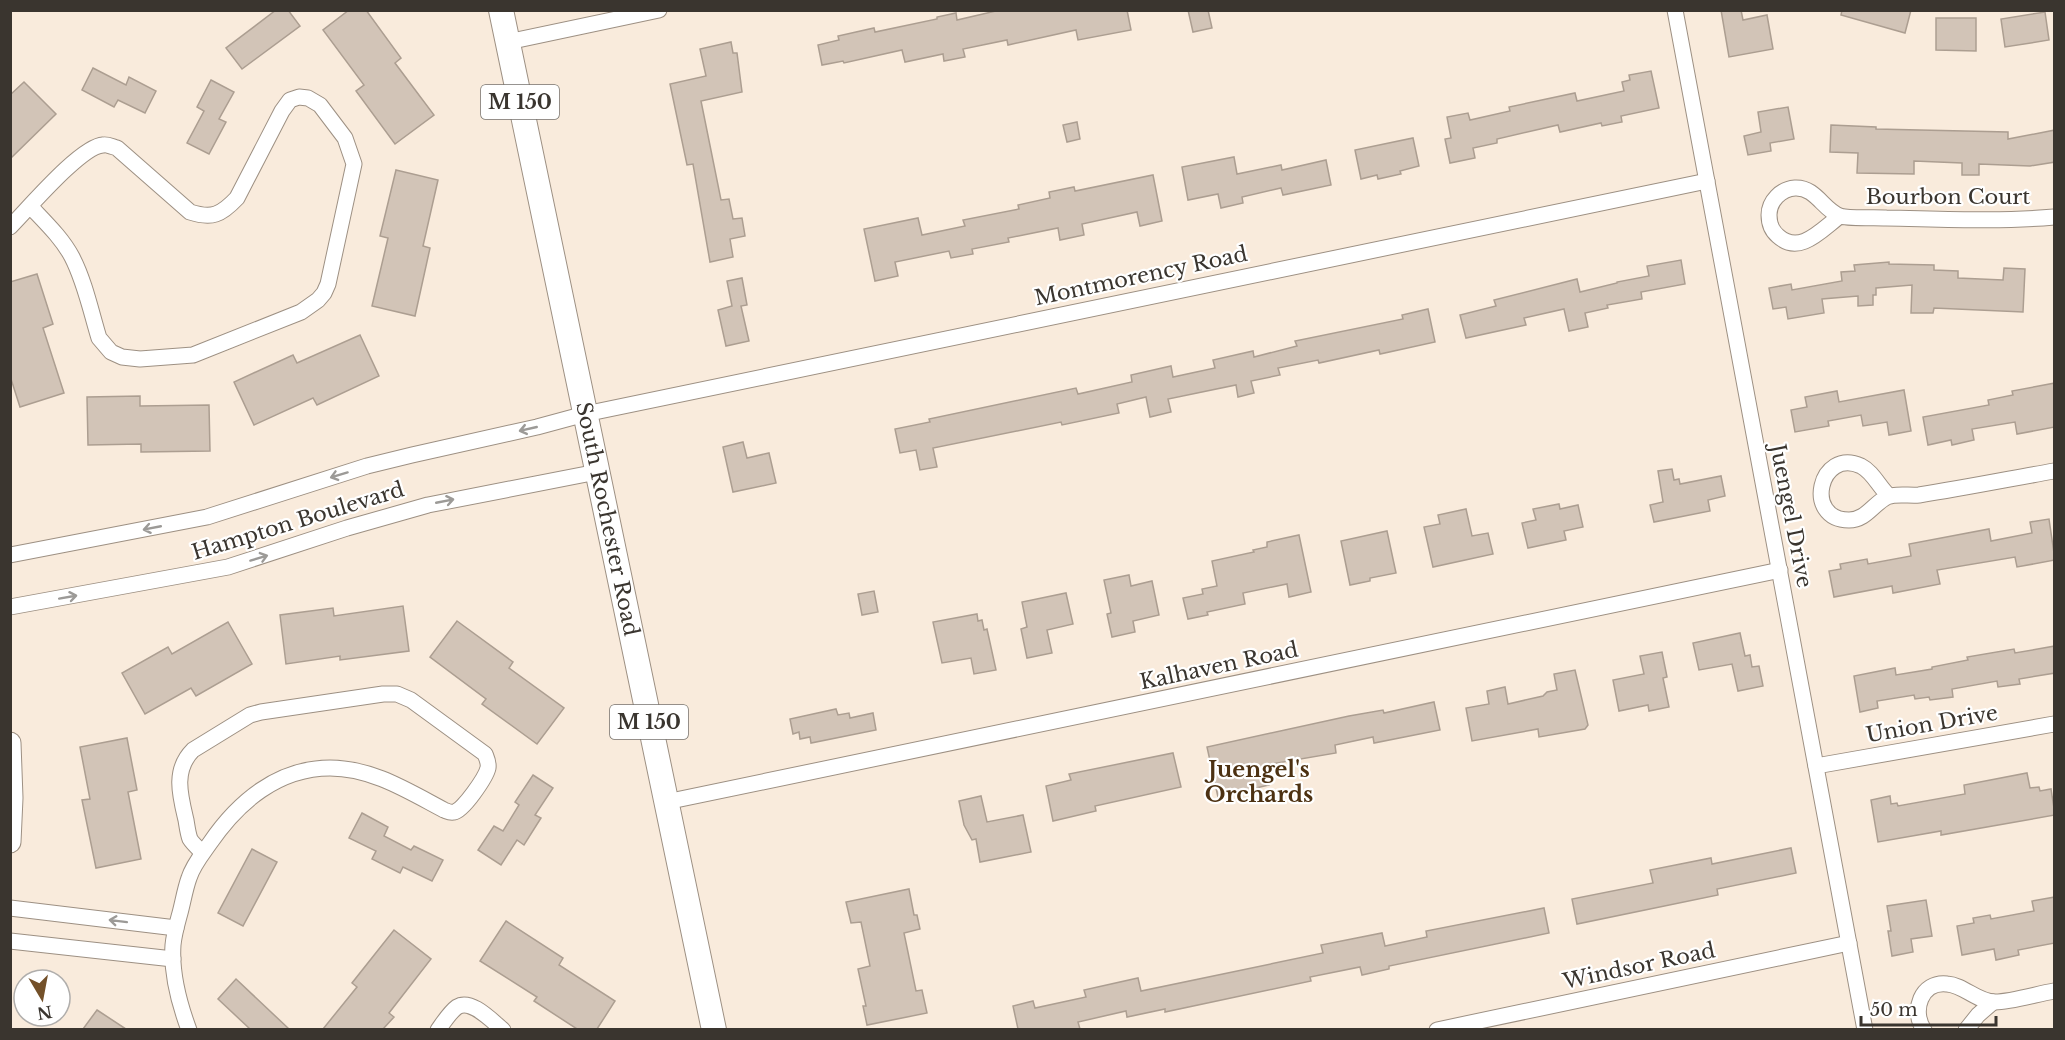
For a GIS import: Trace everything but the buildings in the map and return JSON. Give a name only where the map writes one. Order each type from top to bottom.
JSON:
[{"type":"main road","name":"South Rochester Road","points":[[501,10],[714,1029]]},
{"type":"street","points":[[508,42],[659,10]]},
{"type":"street","name":"Juengel Drive","points":[[1675,10],[1864,1029]]},
{"type":"street","points":[[10,227],[30,206],[80,156],[104,144],[117,148],[190,212],[214,216],[226,210],[237,198],[282,111],[290,100],[299,97],[308,98],[320,105],[345,138],[354,164],[328,284],[324,293],[312,306],[301,312],[204,352],[182,357],[122,357],[111,352],[99,338],[72,255],[30,206]]},
{"type":"street","name":"Montmorency Road","points":[[585,414],[1707,181]]},
{"type":"street","name":"Bourbon Court","points":[[1840,216],[1807,241],[1798,243],[1789,243],[1774,233],[1769,216],[1775,199],[1780,193],[1794,188],[1809,192],[1840,216],[2010,221],[2055,217]]},
{"type":"street","name":"Hampton Boulevard","points":[[10,555],[207,517],[367,466],[585,414]]},
{"type":"street","points":[[1889,496],[1868,471],[1851,463],[1832,469],[1823,481],[1821,489],[1825,507],[1839,518],[1848,520],[1866,514],[1889,496],[1916,496],[2055,471]]},
{"type":"street","name":"Hampton Boulevard","points":[[10,607],[228,567],[428,505],[597,472]]},
{"type":"street","name":"Kalhaven Road","points":[[666,802],[1780,570]]},
{"type":"street","points":[[189,1029],[178,996],[173,959],[176,928],[189,876],[235,810],[268,786],[289,776],[330,768],[369,774],[386,780],[454,813],[462,808],[488,771],[489,762],[485,754],[411,700],[397,694],[383,694],[250,715],[193,750],[186,757],[182,766],[178,781],[188,830],[190,838],[203,853]]},
{"type":"street","name":"Union Drive","points":[[1816,766],[2055,724]]},
{"type":"street","points":[[10,742],[12,798],[10,842]]},
{"type":"street","points":[[10,908],[176,928]]},
{"type":"street","points":[[10,941],[173,959]]},
{"type":"street","name":"Windsor Road","points":[[1437,1029],[1849,943]]},
{"type":"street","points":[[1924,1029],[1917,1015],[1917,1006],[1925,992],[1940,984],[1956,986],[1974,996],[1993,1002],[2055,991]]},
{"type":"street","points":[[1966,1029],[1993,1002]]},
{"type":"street","points":[[438,1029],[456,1007],[464,1004],[481,1012],[503,1029]]},
{"type":"district","name":"Juengel's Orchards","points":[[1259,782]]}]
